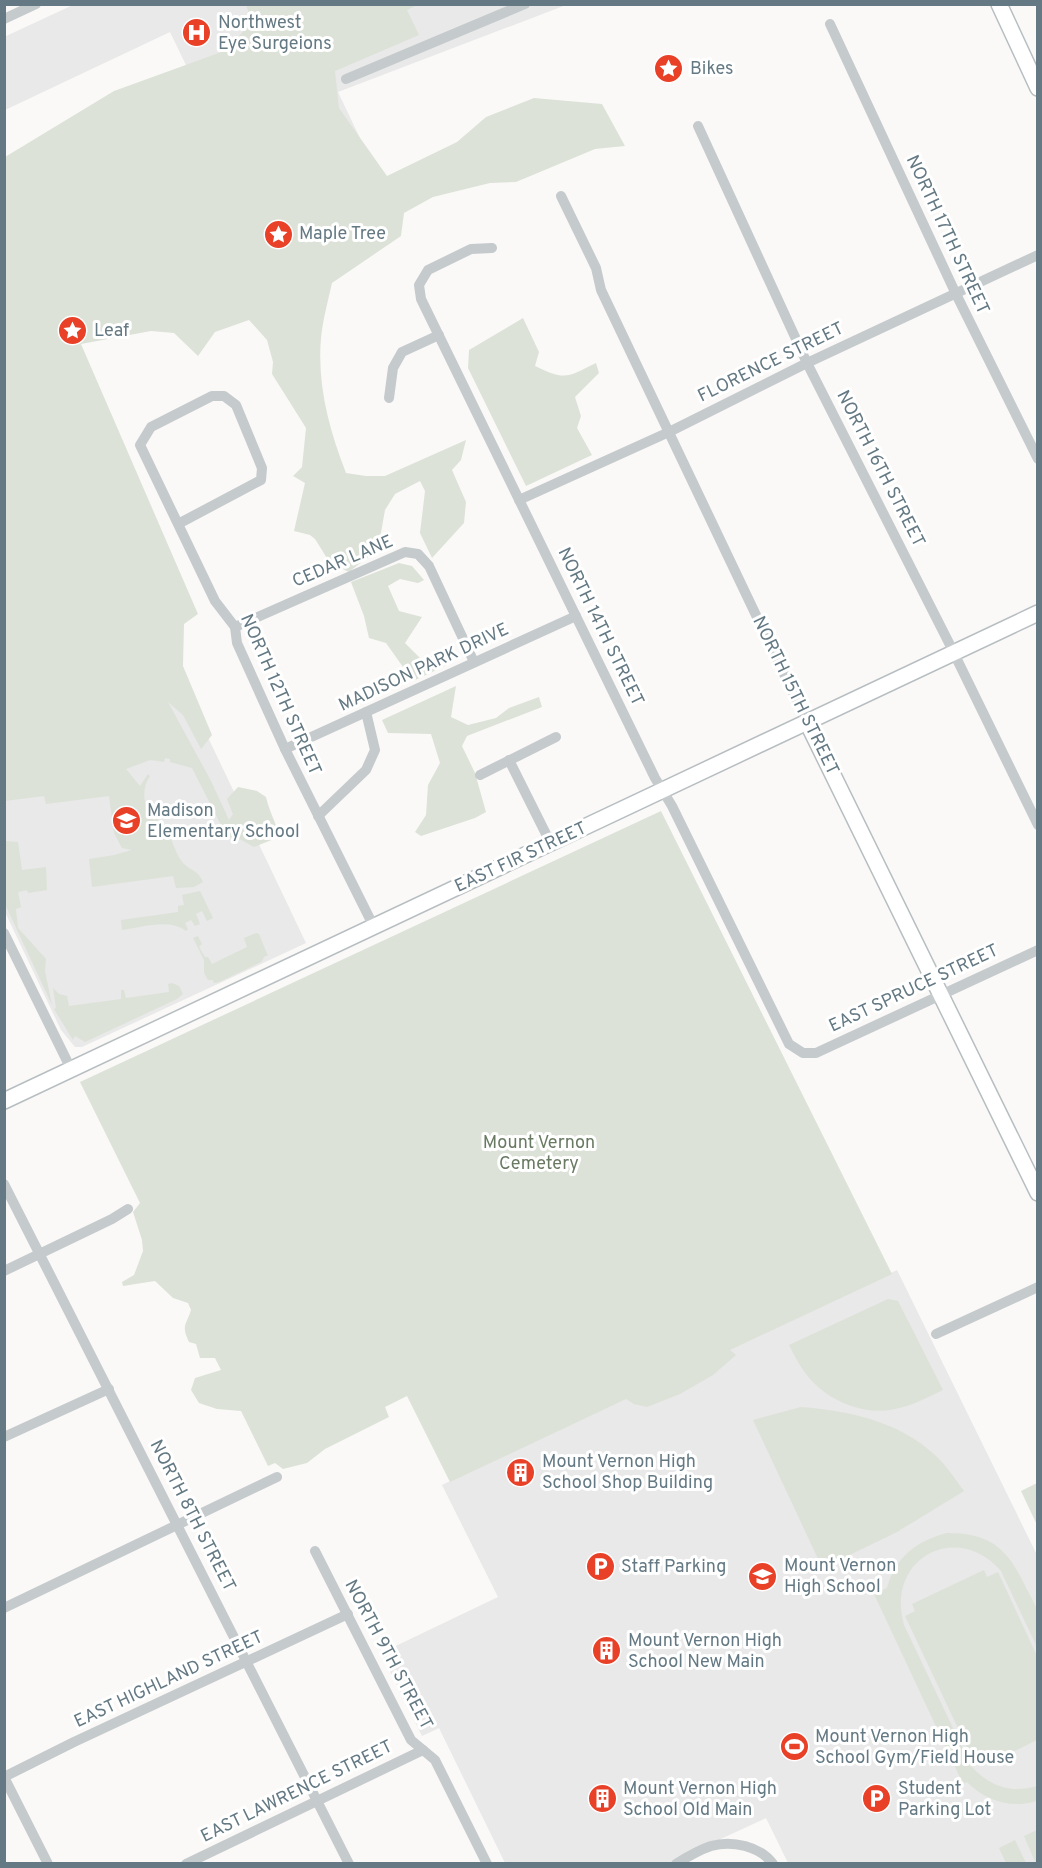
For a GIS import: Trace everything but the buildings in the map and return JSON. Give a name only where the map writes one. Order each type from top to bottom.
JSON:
[{"type":"street","points":[[4,19],[36,4]]},
{"type":"street","points":[[346,79],[525,4]]},
{"type":"street","points":[[999,4],[1032,61],[1038,88]]},
{"type":"street","name":"NORTH 17TH STREET","points":[[830,24],[954,292],[1038,459]]},
{"type":"street","name":"NORTH 16TH STREET","points":[[698,126],[807,363],[1038,825]]},
{"type":"street","name":"NORTH 15TH STREET","points":[[561,196],[596,268],[601,290],[807,722],[1038,1194]]},
{"type":"street","name":"NORTH 14TH STREET","points":[[492,248],[471,249],[428,270],[419,285],[421,299],[653,773],[672,806],[789,1044],[803,1053]]},
{"type":"street","name":"FLORENCE STREET","points":[[519,501],[669,432],[954,292],[1038,255]]},
{"type":"street","points":[[388,399],[393,368],[402,352],[439,335]]},
{"type":"street","name":"NORTH 12TH STREET","points":[[178,524],[261,480],[262,468],[236,405],[224,396],[212,396],[151,427],[140,446],[215,601],[235,627],[237,643],[285,749],[374,927]]},
{"type":"street","name":"CEDAR LANE","points":[[235,627],[405,552],[418,554],[429,566],[474,662]]},
{"type":"street","name":"EAST FIR STREET","points":[[4,1101],[1038,613]]},
{"type":"street","name":"MADISON PARK DRIVE","points":[[285,749],[576,616]]},
{"type":"street","points":[[318,816],[366,770],[375,750],[366,712]]},
{"type":"street","points":[[480,775],[556,737]]},
{"type":"street","points":[[509,760],[551,844]]},
{"type":"street","points":[[4,933],[71,1070]]},
{"type":"street","name":"EAST SPRUCE STREET","points":[[803,1053],[816,1053],[1038,950]]},
{"type":"street","name":"NORTH 8TH STREET","points":[[4,1184],[349,1863]]},
{"type":"street","points":[[4,1271],[128,1209]]},
{"type":"street","points":[[936,1334],[1038,1287]]},
{"type":"street","points":[[4,1437],[109,1389]]},
{"type":"street","points":[[4,1608],[277,1477]]},
{"type":"street","name":"NORTH 9TH STREET","points":[[315,1551],[411,1740],[435,1760],[487,1863]]},
{"type":"street","name":"EAST HIGHLAND STREET","points":[[4,1777],[348,1614]]},
{"type":"street","name":"EAST LAWRENCE STREET","points":[[193,1862],[423,1750]]},
{"type":"street","points":[[4,1777],[48,1863]]},
{"type":"street","points":[[676,1863],[693,1853],[713,1846],[730,1844],[746,1845],[764,1854],[773,1863]]},
{"type":"shaded area","points":[[73,5],[566,5],[338,92],[379,178],[265,229],[170,32],[5,110],[4,37]]},
{"type":"shaded area","name":"Madison Elementary School","points":[[5,629],[152,668],[204,729],[306,943],[82,1047],[75,1047],[61,1030],[5,912]]},
{"type":"shaded area","name":"Mount Vernon High School","points":[[897,1270],[1037,1555],[1037,1863],[788,1863],[766,1818],[669,1863],[505,1863],[439,1728],[422,1736],[381,1653],[498,1597],[442,1485]]},
{"type":"green space","points":[[246,5],[417,5],[407,10],[419,35],[335,71],[339,108],[387,176],[457,142],[486,117],[534,98],[602,104],[625,146],[595,149],[516,182],[490,183],[433,197],[404,213],[401,236],[332,283],[321,338],[321,373],[334,440],[346,473],[385,476],[466,440],[461,460],[452,470],[466,502],[464,523],[432,558],[420,533],[425,491],[420,481],[395,494],[385,510],[379,544],[368,557],[349,572],[330,563],[310,535],[294,531],[305,483],[293,476],[302,467],[306,428],[272,374],[273,362],[267,340],[249,320],[215,332],[198,356],[174,333],[151,331],[81,344],[198,614],[184,624],[183,666],[212,735],[201,749],[183,715],[168,702],[211,781],[229,820],[233,814],[227,799],[238,787],[257,791],[266,797],[279,837],[254,847],[236,837],[237,841],[226,835],[192,768],[170,762],[170,759],[165,758],[164,762],[150,760],[126,769],[140,786],[148,774],[150,776],[144,791],[146,806],[166,829],[183,863],[203,882],[194,887],[176,888],[173,876],[92,887],[89,859],[132,850],[122,848],[114,833],[109,796],[46,804],[44,796],[5,801],[5,157],[114,91],[227,50],[252,21]]},
{"type":"green space","points":[[523,318],[539,352],[535,366],[554,374],[566,375],[596,363],[599,373],[575,397],[581,416],[577,428],[592,455],[526,486],[468,368],[469,350]]},
{"type":"green space","points":[[399,563],[412,566],[424,580],[418,583],[400,579],[388,586],[399,611],[422,617],[405,643],[422,660],[444,650],[454,655],[447,665],[413,681],[386,643],[369,638],[364,616],[351,582]]},
{"type":"green space","points":[[456,686],[451,717],[468,725],[496,718],[509,708],[539,697],[542,707],[467,736],[462,746],[475,773],[486,812],[475,818],[421,836],[415,832],[426,815],[428,785],[440,763],[431,734],[388,733],[382,720]]},
{"type":"green space","name":"Mount Vernon Cemetery","points":[[661,811],[892,1274],[730,1350],[736,1355],[713,1375],[680,1394],[647,1407],[634,1404],[626,1399],[450,1482],[407,1396],[385,1407],[389,1417],[325,1449],[307,1463],[283,1469],[275,1463],[268,1466],[241,1411],[217,1409],[199,1403],[191,1390],[195,1378],[221,1370],[215,1358],[200,1358],[196,1344],[189,1342],[185,1329],[191,1310],[188,1303],[173,1298],[155,1281],[123,1286],[122,1282],[134,1275],[143,1251],[133,1212],[140,1203],[80,1082]]},
{"type":"green space","points":[[5,841],[18,842],[22,870],[46,867],[47,890],[18,892],[21,907],[16,909],[18,928],[46,959],[45,971],[52,1005],[5,904]]},
{"type":"green space","points":[[200,891],[213,918],[207,921],[202,911],[196,914],[200,924],[195,926],[191,920],[185,923],[188,929],[186,931],[164,924],[122,930],[121,920],[178,912],[178,906],[184,905],[182,895]]},
{"type":"green space","points":[[259,934],[268,956],[265,956],[261,962],[219,982],[214,983],[213,980],[208,980],[204,973],[204,960],[193,938],[198,936],[202,944],[199,947],[212,964],[247,947],[244,938]]},
{"type":"green space","points":[[168,984],[179,986],[183,994],[177,999],[85,1042],[75,1036],[73,1040],[54,1009],[56,1008],[53,988],[59,994],[67,996],[69,1006],[121,999],[121,990],[124,990],[126,998],[169,992]]},
{"type":"green space","points":[[888,1299],[898,1301],[943,1390],[914,1404],[895,1409],[872,1411],[861,1409],[839,1401],[819,1388],[802,1368],[789,1345]]},
{"type":"green space","points":[[801,1407],[855,1415],[905,1434],[921,1443],[939,1459],[964,1491],[897,1532],[829,1565],[820,1563],[753,1420]]},
{"type":"green space","points":[[1037,1483],[1037,1525],[1021,1491]]},
{"type":"green space","points":[[947,1533],[975,1536],[987,1540],[1005,1553],[1019,1574],[1038,1613],[1037,1647],[1001,1571],[983,1556],[964,1549],[946,1548],[929,1554],[914,1565],[905,1582],[901,1602],[904,1625],[971,1766],[985,1779],[1001,1786],[1018,1789],[1037,1786],[1037,1801],[1018,1804],[999,1802],[974,1789],[967,1782],[963,1784],[874,1594],[887,1588],[896,1567],[917,1545]]},
{"type":"green space","points":[[984,1570],[987,1577],[998,1572],[1037,1656],[1037,1740],[988,1764],[985,1757],[974,1762],[905,1616],[915,1611],[912,1604]]},
{"type":"green space","points":[[1037,1830],[1038,1863],[1036,1864],[1024,1836]]},
{"type":"green space","points":[[1015,1840],[1026,1863],[1006,1863],[999,1848]]},
{"type":"place","name":"Northwest Eye Surgeions","points":[[197,33]]},
{"type":"place","name":"Bikes","points":[[669,69]]},
{"type":"place","name":"Maple Tree","points":[[278,234]]},
{"type":"place","name":"Leaf","points":[[73,331]]},
{"type":"place","name":"Madison Elementary School","points":[[126,821]]},
{"type":"place","name":"Mount Vernon High School Shop Building","points":[[521,1472]]},
{"type":"place","name":"Staff Parking","points":[[600,1567]]},
{"type":"place","name":"Mount Vernon High School","points":[[763,1576]]},
{"type":"place","name":"Mount Vernon High School New Main","points":[[607,1651]]},
{"type":"place","name":"Mount Vernon High School Gym/Field House","points":[[794,1747]]},
{"type":"place","name":"Mount Vernon High School Old Main","points":[[602,1799]]},
{"type":"place","name":"Student Parking Lot","points":[[877,1799]]}]
